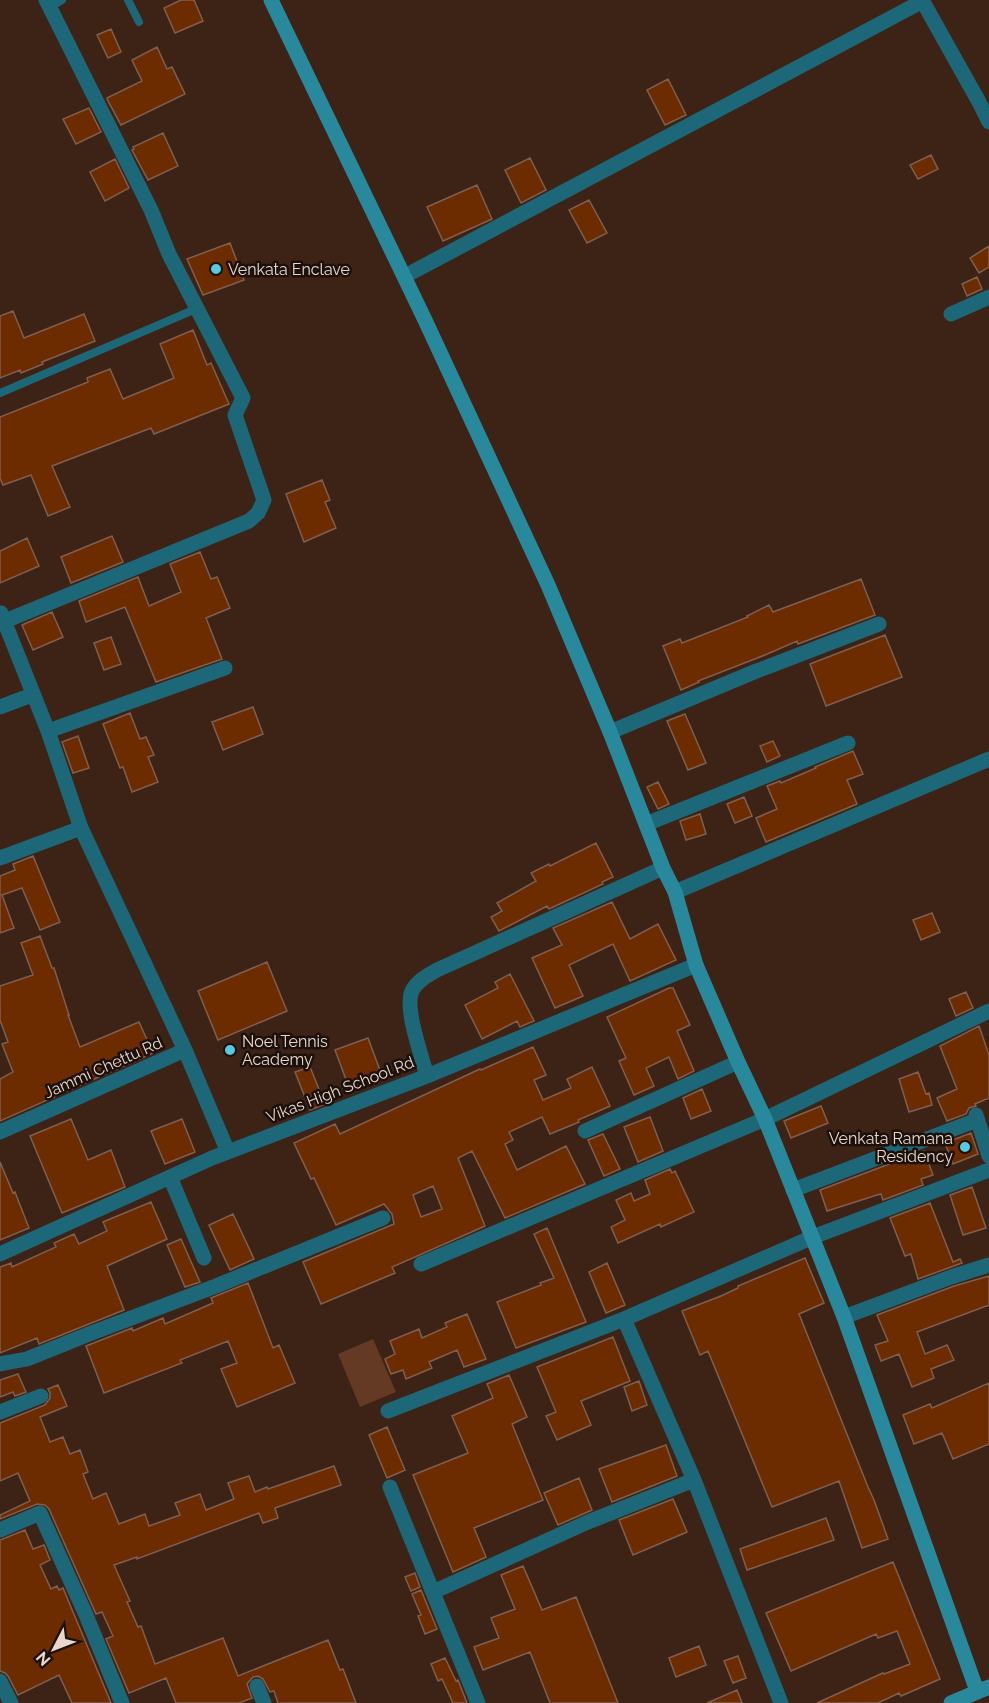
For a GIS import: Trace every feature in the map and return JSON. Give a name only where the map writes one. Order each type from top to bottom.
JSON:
[{"type":"street","points":[[271,0],[405,276],[548,585],[610,732],[663,868],[675,892],[696,965],[765,1119],[813,1237],[983,1689],[951,1703]]},
{"type":"street","points":[[405,276],[922,1],[989,122]]},
{"type":"street","points":[[53,2],[151,210],[169,254],[243,398],[235,415],[264,500],[258,513],[238,525],[1,619],[48,731],[81,828],[185,1050]]},
{"type":"street","points":[[951,314],[989,297]]},
{"type":"street","points":[[610,732],[754,672],[879,624]]},
{"type":"street","points":[[48,731],[225,668]]},
{"type":"street","points":[[0,707],[32,695]]},
{"type":"street","points":[[646,824],[848,744]]},
{"type":"street","points":[[675,892],[989,759]]},
{"type":"street","points":[[0,858],[81,828]]},
{"type":"street","points":[[427,1076],[409,1003],[412,991],[423,978],[663,868]]},
{"type":"street","name":"Vikas High School Rd","points":[[0,1254],[170,1176],[427,1076],[696,965]]},
{"type":"street","points":[[421,1264],[765,1119],[989,1011]]},
{"type":"street","name":"Jammi Chettu Rd","points":[[0,1132],[185,1050],[228,1152]]},
{"type":"street","points":[[585,1131],[738,1062]]},
{"type":"street","points":[[793,1190],[976,1117],[989,1156]]},
{"type":"street","points":[[388,1411],[624,1319],[813,1237],[989,1170]]},
{"type":"street","points":[[170,1176],[204,1258]]},
{"type":"street","points":[[0,1364],[27,1359],[383,1218]]},
{"type":"street","points":[[844,1317],[989,1265]]},
{"type":"street","points":[[624,1319],[694,1480],[781,1703]]},
{"type":"street","points":[[0,1412],[41,1396]]},
{"type":"street","points":[[433,1592],[588,1522],[694,1480]]},
{"type":"street","points":[[390,1487],[478,1703]]},
{"type":"street","points":[[0,1530],[40,1513],[122,1703]]},
{"type":"street","points":[[0,1681],[11,1703]]},
{"type":"street","points":[[257,1686],[264,1703]]},
{"type":"lane","points":[[128,0],[139,22]]},
{"type":"lane","points":[[0,393],[198,308]]},
{"type":"shaded area","points":[[373,1339],[396,1392],[360,1407],[338,1354]]},
{"type":"building","points":[[181,0],[194,0],[203,21],[175,33],[164,8]]},
{"type":"building","points":[[111,29],[121,52],[108,58],[97,35]]},
{"type":"building","points":[[157,47],[167,69],[172,67],[185,94],[121,125],[107,98],[142,81],[132,60]]},
{"type":"building","points":[[668,79],[686,115],[665,125],[647,90]]},
{"type":"building","points":[[89,108],[101,132],[76,144],[63,119]]},
{"type":"building","points":[[163,133],[178,166],[148,180],[132,150],[133,147]]},
{"type":"building","points":[[931,155],[938,169],[918,179],[910,165]]},
{"type":"building","points":[[530,158],[546,190],[521,203],[505,170]]},
{"type":"building","points":[[115,159],[129,188],[105,201],[90,172]]},
{"type":"building","points":[[477,185],[492,219],[443,241],[427,207]]},
{"type":"building","points":[[589,200],[607,233],[587,243],[569,210]]},
{"type":"building","name":"Venkata Enclave","points":[[230,243],[244,280],[203,295],[187,259]]},
{"type":"building","points":[[989,246],[989,267],[979,273],[970,258]]},
{"type":"building","points":[[977,277],[982,289],[967,296],[962,284]]},
{"type":"building","points":[[13,311],[24,338],[84,314],[95,341],[21,373],[20,370],[0,378],[0,316]]},
{"type":"building","points":[[193,330],[207,365],[211,363],[229,404],[154,434],[151,428],[52,466],[70,507],[48,516],[31,475],[3,485],[0,478],[0,417],[88,382],[87,378],[110,369],[123,399],[174,378],[160,344]]},
{"type":"building","points":[[322,480],[330,500],[325,502],[336,528],[304,542],[286,494]]},
{"type":"building","points":[[112,536],[123,562],[71,583],[61,557]]},
{"type":"building","points":[[27,538],[39,566],[0,583],[0,551]]},
{"type":"building","points":[[200,552],[211,579],[217,577],[230,608],[206,618],[222,659],[156,682],[125,607],[86,622],[79,601],[138,577],[149,606],[181,592],[170,564]]},
{"type":"building","points":[[861,579],[875,615],[798,644],[797,641],[681,690],[663,646],[680,639],[682,643],[748,617],[769,605],[773,612]]},
{"type":"building","points":[[52,612],[63,637],[33,650],[22,625]]},
{"type":"building","points":[[885,635],[902,677],[826,706],[810,664]]},
{"type":"building","points":[[111,637],[121,664],[104,670],[94,643]]},
{"type":"building","points":[[253,707],[263,734],[223,750],[212,722]]},
{"type":"building","points":[[130,713],[140,739],[146,737],[154,755],[148,757],[158,782],[132,792],[103,724]]},
{"type":"building","points":[[685,714],[706,763],[688,770],[667,721]]},
{"type":"building","points":[[78,736],[89,768],[73,773],[62,742]]},
{"type":"building","points":[[773,741],[780,756],[767,762],[760,746]]},
{"type":"building","points":[[853,751],[863,774],[847,780],[857,804],[766,842],[756,818],[777,809],[767,786],[780,781],[781,783]]},
{"type":"building","points":[[658,782],[669,804],[658,809],[647,787]]},
{"type":"building","points":[[744,797],[752,816],[735,823],[727,804]]},
{"type":"building","points":[[700,814],[706,834],[686,840],[680,821]]},
{"type":"building","points":[[596,843],[613,877],[549,909],[547,906],[499,931],[491,917],[502,911],[497,903],[536,881],[531,873]]},
{"type":"building","points":[[33,856],[60,922],[40,930],[22,888],[2,895],[14,928],[0,933],[0,876],[15,870],[13,864]]},
{"type":"building","points":[[612,902],[630,939],[658,924],[676,960],[630,981],[613,944],[569,965],[583,996],[555,1008],[532,958],[562,945],[553,928]]},
{"type":"building","points":[[932,913],[940,932],[921,940],[913,920]]},
{"type":"building","points":[[40,936],[52,968],[54,968],[80,1047],[139,1022],[153,1053],[0,1121],[0,1079],[13,1072],[2,1044],[8,1042],[0,1020],[0,986],[33,975],[21,943]]},
{"type":"building","points":[[267,962],[287,1011],[218,1040],[198,991]]},
{"type":"building","points":[[510,974],[534,1021],[520,1027],[517,1021],[482,1039],[465,1005],[498,988],[495,982]]},
{"type":"building","points":[[673,988],[690,1025],[677,1031],[694,1071],[678,1079],[669,1057],[646,1068],[654,1086],[634,1095],[619,1061],[626,1058],[607,1017]]},
{"type":"building","points":[[966,992],[973,1008],[956,1016],[949,999]]},
{"type":"building","points":[[979,1026],[989,1055],[989,1098],[969,1108],[966,1114],[947,1121],[937,1098],[957,1089],[940,1046]]},
{"type":"building","points":[[368,1038],[381,1073],[348,1085],[335,1050]]},
{"type":"building","points":[[533,1047],[546,1075],[534,1080],[543,1100],[571,1088],[567,1079],[592,1067],[610,1106],[550,1134],[542,1117],[509,1132],[513,1140],[505,1144],[517,1170],[566,1146],[585,1184],[505,1218],[472,1151],[458,1158],[485,1226],[392,1267],[395,1273],[321,1304],[303,1262],[394,1224],[392,1214],[384,1204],[336,1225],[314,1178],[311,1179],[294,1143],[335,1124],[340,1134]],"holes":[[[433,1186],[442,1209],[421,1217],[413,1195]]]},
{"type":"building","points":[[310,1067],[325,1104],[310,1110],[295,1072]]},
{"type":"building","points":[[918,1072],[926,1094],[929,1093],[932,1105],[909,1112],[899,1079]]},
{"type":"building","points":[[702,1089],[711,1111],[691,1119],[683,1098]]},
{"type":"building","points":[[821,1106],[828,1123],[791,1138],[784,1121]]},
{"type":"building","points":[[650,1117],[663,1151],[638,1162],[624,1127]]},
{"type":"building","points":[[71,1119],[88,1160],[111,1150],[125,1187],[62,1213],[30,1136]]},
{"type":"building","points":[[182,1119],[195,1152],[165,1164],[151,1131]]},
{"type":"building","name":"Venkata Ramana Residency","points":[[971,1133],[978,1154],[953,1164],[945,1143]]},
{"type":"building","points":[[603,1134],[620,1169],[604,1176],[588,1140]]},
{"type":"building","points":[[924,1151],[933,1175],[921,1179],[923,1185],[883,1200],[881,1194],[827,1211],[820,1190]]},
{"type":"building","points":[[0,1162],[29,1228],[0,1240]]},
{"type":"building","points":[[670,1169],[672,1173],[675,1171],[694,1212],[618,1243],[611,1227],[625,1220],[616,1200],[631,1193],[634,1201],[650,1194],[645,1180]]},
{"type":"building","points":[[972,1187],[986,1228],[963,1235],[950,1195]]},
{"type":"building","points":[[151,1202],[167,1239],[107,1266],[124,1310],[39,1344],[37,1338],[0,1353],[0,1267],[11,1263],[12,1267],[56,1247],[54,1243],[74,1234],[79,1244],[107,1231],[103,1222]]},
{"type":"building","points":[[930,1203],[953,1262],[960,1259],[962,1263],[918,1279],[911,1254],[905,1256],[890,1218]]},
{"type":"building","points":[[233,1214],[254,1259],[230,1270],[209,1225]]},
{"type":"building","points":[[547,1228],[586,1322],[516,1348],[497,1302],[554,1278],[534,1234]]},
{"type":"building","points":[[181,1239],[200,1282],[185,1287],[167,1245]]},
{"type":"building","points":[[805,1258],[824,1303],[799,1314],[888,1539],[862,1548],[839,1481],[772,1507],[708,1351],[700,1355],[682,1311]]},
{"type":"building","points":[[607,1263],[625,1305],[606,1313],[589,1272]]},
{"type":"building","points":[[989,1276],[989,1305],[917,1332],[925,1354],[947,1345],[954,1360],[931,1369],[934,1378],[912,1387],[899,1354],[881,1361],[875,1345],[888,1341],[877,1315],[954,1286]]},
{"type":"building","points":[[248,1283],[273,1348],[279,1345],[295,1383],[237,1407],[221,1369],[237,1363],[228,1341],[180,1360],[182,1363],[104,1393],[86,1346],[132,1328],[133,1331],[163,1318],[165,1324],[213,1303],[211,1298]]},
{"type":"building","points":[[467,1314],[486,1359],[464,1367],[457,1350],[429,1362],[432,1368],[406,1379],[403,1370],[391,1374],[385,1359],[395,1354],[390,1341],[419,1329],[422,1338],[447,1327],[445,1323]]},
{"type":"building","points":[[613,1337],[630,1381],[581,1401],[591,1425],[557,1440],[546,1416],[556,1412],[537,1367]]},
{"type":"building","points":[[18,1374],[26,1392],[15,1396],[13,1392],[0,1397],[0,1380]]},
{"type":"building","points":[[509,1375],[527,1417],[512,1424],[543,1500],[474,1528],[486,1557],[453,1572],[413,1475],[468,1453],[452,1416],[493,1398],[487,1384]]},
{"type":"building","points":[[639,1381],[647,1405],[632,1411],[624,1387]]},
{"type":"building","points":[[989,1383],[989,1444],[953,1459],[942,1433],[914,1444],[903,1415],[930,1404],[932,1408]]},
{"type":"building","points":[[58,1385],[67,1406],[40,1417],[50,1442],[63,1437],[70,1454],[80,1450],[88,1472],[83,1474],[93,1499],[106,1493],[119,1524],[145,1514],[149,1526],[180,1515],[175,1503],[200,1494],[206,1510],[234,1499],[228,1483],[249,1476],[255,1492],[334,1466],[341,1485],[275,1508],[278,1518],[263,1523],[259,1513],[137,1559],[137,1557],[114,1565],[130,1601],[127,1602],[138,1627],[141,1626],[155,1664],[223,1638],[238,1676],[328,1640],[340,1670],[343,1669],[356,1703],[278,1703],[274,1691],[270,1692],[263,1679],[258,1676],[253,1677],[247,1684],[252,1698],[239,1703],[176,1703],[166,1678],[129,1693],[106,1639],[113,1636],[102,1612],[96,1614],[49,1509],[45,1505],[37,1504],[0,1519],[0,1515],[30,1501],[18,1473],[0,1481],[0,1423],[45,1405],[50,1398],[48,1389]]},
{"type":"building","points":[[387,1427],[405,1470],[387,1478],[369,1435]]},
{"type":"building","points":[[666,1445],[677,1476],[612,1502],[599,1469]]},
{"type":"building","points":[[579,1478],[592,1510],[558,1525],[544,1493]]},
{"type":"building","points":[[673,1499],[687,1532],[633,1555],[619,1520]]},
{"type":"building","points":[[826,1518],[834,1540],[747,1570],[740,1549]]},
{"type":"building","points":[[25,1530],[33,1549],[44,1545],[50,1560],[40,1565],[51,1589],[57,1586],[59,1590],[63,1588],[111,1703],[72,1703],[59,1675],[18,1695],[8,1676],[0,1671],[0,1540]]},
{"type":"building","points":[[893,1562],[940,1679],[878,1703],[817,1703],[883,1673],[910,1664],[897,1631],[878,1638],[876,1634],[791,1671],[766,1613]]},
{"type":"building","points":[[523,1566],[542,1610],[576,1597],[618,1703],[550,1703],[530,1652],[483,1670],[474,1647],[499,1638],[491,1618],[515,1609],[501,1575]]},
{"type":"building","points":[[415,1573],[420,1587],[411,1591],[405,1577]]},
{"type":"building","points":[[421,1590],[437,1629],[425,1634],[418,1616],[421,1615],[412,1594]]},
{"type":"building","points":[[699,1646],[706,1665],[676,1677],[669,1658]]},
{"type":"building","points":[[738,1656],[746,1678],[733,1683],[724,1661]]},
{"type":"building","points":[[445,1658],[456,1681],[458,1680],[467,1703],[453,1703],[442,1679],[438,1681],[431,1664]]},
{"type":"building","points":[[737,1690],[742,1703],[707,1703]]},
{"type":"place","name":"Venkata Enclave","points":[[216,269]]},
{"type":"place","name":"Noel Tennis Academy","points":[[230,1050]]},
{"type":"place","name":"Venkata Ramana Residency","points":[[965,1147]]}]
